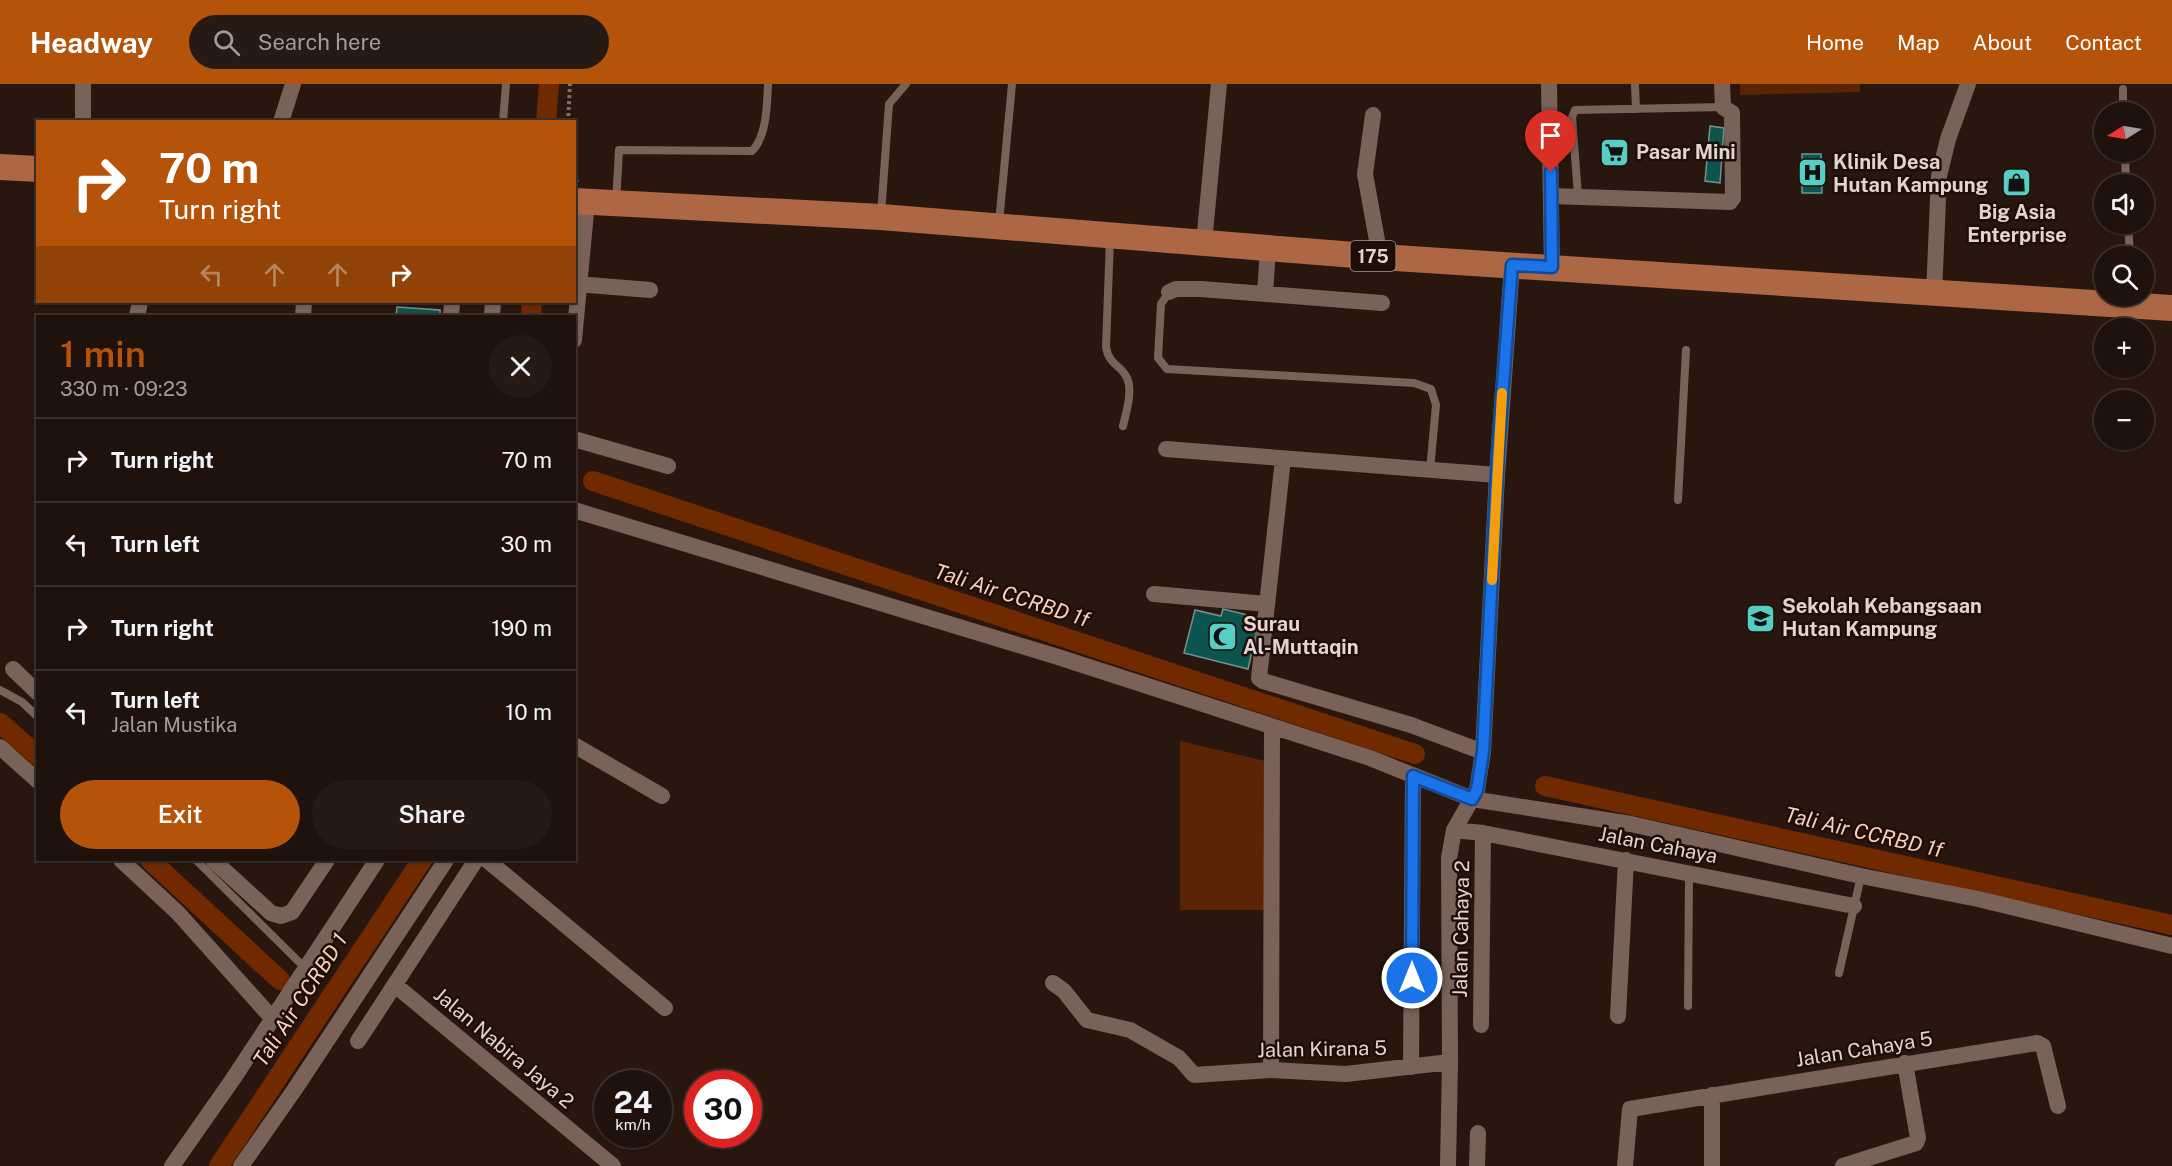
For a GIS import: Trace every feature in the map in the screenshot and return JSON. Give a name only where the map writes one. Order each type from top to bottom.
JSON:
[{"type":"main road","points":[[0,167],[36,169]]},
{"type":"main road","name":"175","points":[[580,201],[881,217],[1268,249],[1934,294],[2094,300]]},
{"type":"main road","name":"175","points":[[2154,305],[2172,308]]},
{"type":"street","points":[[83,84],[83,120]]},
{"type":"street","points":[[281,120],[293,84]]},
{"type":"street","points":[[1204,243],[1219,84]]},
{"type":"street","points":[[1552,196],[1730,202],[1733,198],[1731,113],[1723,107],[1722,84]]},
{"type":"street","points":[[1934,294],[1939,176],[1948,139],[1968,84]]},
{"type":"street","points":[[1549,92],[1552,267]]},
{"type":"street","points":[[1373,115],[1365,174],[1380,257]]},
{"type":"street","points":[[0,167],[0,176]]},
{"type":"street","points":[[576,303],[580,201]]},
{"type":"street","points":[[1265,294],[1268,249]]},
{"type":"street","points":[[1448,1166],[1449,858],[1454,830],[1477,790],[1483,752],[1497,475],[1512,265]]},
{"type":"street","points":[[577,284],[650,290]]},
{"type":"street","points":[[1169,292],[1176,289],[1194,288],[1382,303]]},
{"type":"street","points":[[576,440],[668,466]]},
{"type":"street","points":[[1166,449],[1497,475]]},
{"type":"street","points":[[1283,459],[1258,673],[1263,681],[1411,725],[1483,752]]},
{"type":"street","points":[[576,511],[1058,657],[1370,758],[1472,799],[1631,824],[1861,876],[1978,899],[2172,946]]},
{"type":"street","points":[[1154,594],[1267,604]]},
{"type":"street","points":[[13,669],[36,691]]},
{"type":"street","points":[[1270,1070],[1272,728]]},
{"type":"street","points":[[576,746],[662,796]]},
{"type":"street","points":[[0,747],[36,779]]},
{"type":"street","points":[[1411,1067],[1413,776]]},
{"type":"street","name":"Jalan Cahaya","points":[[1454,830],[1483,833],[1626,860],[1854,906]]},
{"type":"street","name":"Jalan Cahaya 2","points":[[1481,1026],[1483,833]]},
{"type":"street","points":[[1618,1016],[1626,860]]},
{"type":"street","points":[[122,861],[178,913],[272,1018]]},
{"type":"street","points":[[214,861],[271,913],[281,916],[292,912],[326,861]]},
{"type":"street","points":[[172,1166],[376,861]]},
{"type":"street","points":[[241,1166],[295,1089],[445,861]]},
{"type":"street","points":[[358,1041],[475,861]]},
{"type":"street","points":[[487,861],[665,1008]]},
{"type":"street","name":"Jalan Kirana 5","points":[[1053,983],[1064,991],[1088,1020],[1138,1035],[1179,1058],[1194,1075],[1270,1070],[1346,1074],[1450,1062]]},
{"type":"street","name":"Jalan Nabira Jaya 2","points":[[395,985],[613,1166]]},
{"type":"street","name":"Jalan Cahaya 5","points":[[1625,1166],[1630,1109],[2040,1043],[2058,1106]]},
{"type":"street","points":[[1843,1166],[1916,1143],[1918,1138],[1905,1063]]},
{"type":"street","points":[[1712,1095],[1712,1166]]},
{"type":"street","points":[[1477,1166],[1478,1133]]},
{"type":"lane","points":[[503,120],[506,84]]},
{"type":"lane","points":[[616,202],[619,150],[752,151],[758,145],[762,131],[768,84]]},
{"type":"lane","points":[[881,217],[889,104],[906,84]]},
{"type":"lane","points":[[999,226],[1012,84]]},
{"type":"lane","points":[[1635,84],[1636,109]]},
{"type":"lane","points":[[2122,89],[2123,102]]},
{"type":"lane","points":[[1578,196],[1572,117],[1575,110],[1723,107]]},
{"type":"lane","points":[[1111,236],[1106,347],[1111,363],[1127,377],[1129,389],[1123,426]]},
{"type":"lane","points":[[1169,292],[1161,304],[1158,358],[1167,369],[1414,383],[1431,388],[1436,405],[1430,471]]},
{"type":"lane","points":[[1677,500],[1686,350]]},
{"type":"lane","points":[[0,690],[22,702],[36,715]]},
{"type":"lane","points":[[197,861],[304,967]]},
{"type":"lane","points":[[1688,1006],[1689,872]]},
{"type":"lane","points":[[1839,973],[1861,876]]},
{"type":"path","points":[[568,120],[570,84]]},
{"type":"shaded area","points":[[1740,84],[1860,84],[1860,92],[1740,95]]},
{"type":"shaded area","points":[[1180,741],[1269,762],[1269,910],[1180,910]]},
{"type":"building","points":[[1710,126],[1724,128],[1720,183],[1705,181]]},
{"type":"building","name":"Klinik Desa Hutan Kampung","points":[[1802,154],[1821,154],[1822,193],[1802,193]]},
{"type":"building","points":[[397,307],[440,310],[440,315],[396,315]]},
{"type":"building","name":"Surau Al-Muttaqin","points":[[1223,609],[1260,618],[1248,669],[1184,653],[1195,610],[1221,616]]},
{"type":"waterway","name":"Tali Air CCRBD 1","points":[[546,120],[549,84]]},
{"type":"waterway","name":"Tali Air CCRBD 1","points":[[531,315],[532,303]]},
{"type":"waterway","name":"Tali Air CCRBD 1f","points":[[593,481],[1415,754]]},
{"type":"waterway","points":[[0,723],[36,754]]},
{"type":"waterway","name":"Tali Air CCRBD 1f","points":[[1545,786],[2172,925]]},
{"type":"waterway","points":[[151,861],[280,980]]},
{"type":"waterway","name":"Tali Air CCRBD 1","points":[[219,1166],[421,861]]},
{"type":"slow traffic","points":[[1492,580],[1502,393]]},
{"type":"place","name":"Pasar Mini","points":[[1615,152]]},
{"type":"place","name":"Klinik Desa Hutan Kampung","points":[[1812,173]]},
{"type":"place","name":"Big Asia Enterprise","points":[[2017,182]]},
{"type":"place","name":"Sekolah Kebangsaan Hutan Kampung","points":[[1761,618]]},
{"type":"place","name":"Surau Al-Muttaqin","points":[[1222,636]]},
{"type":"route","points":[[1412,978],[1413,776],[1472,799],[1477,790],[1483,752],[1498,452],[1512,265],[1552,267],[1551,172]]}]
